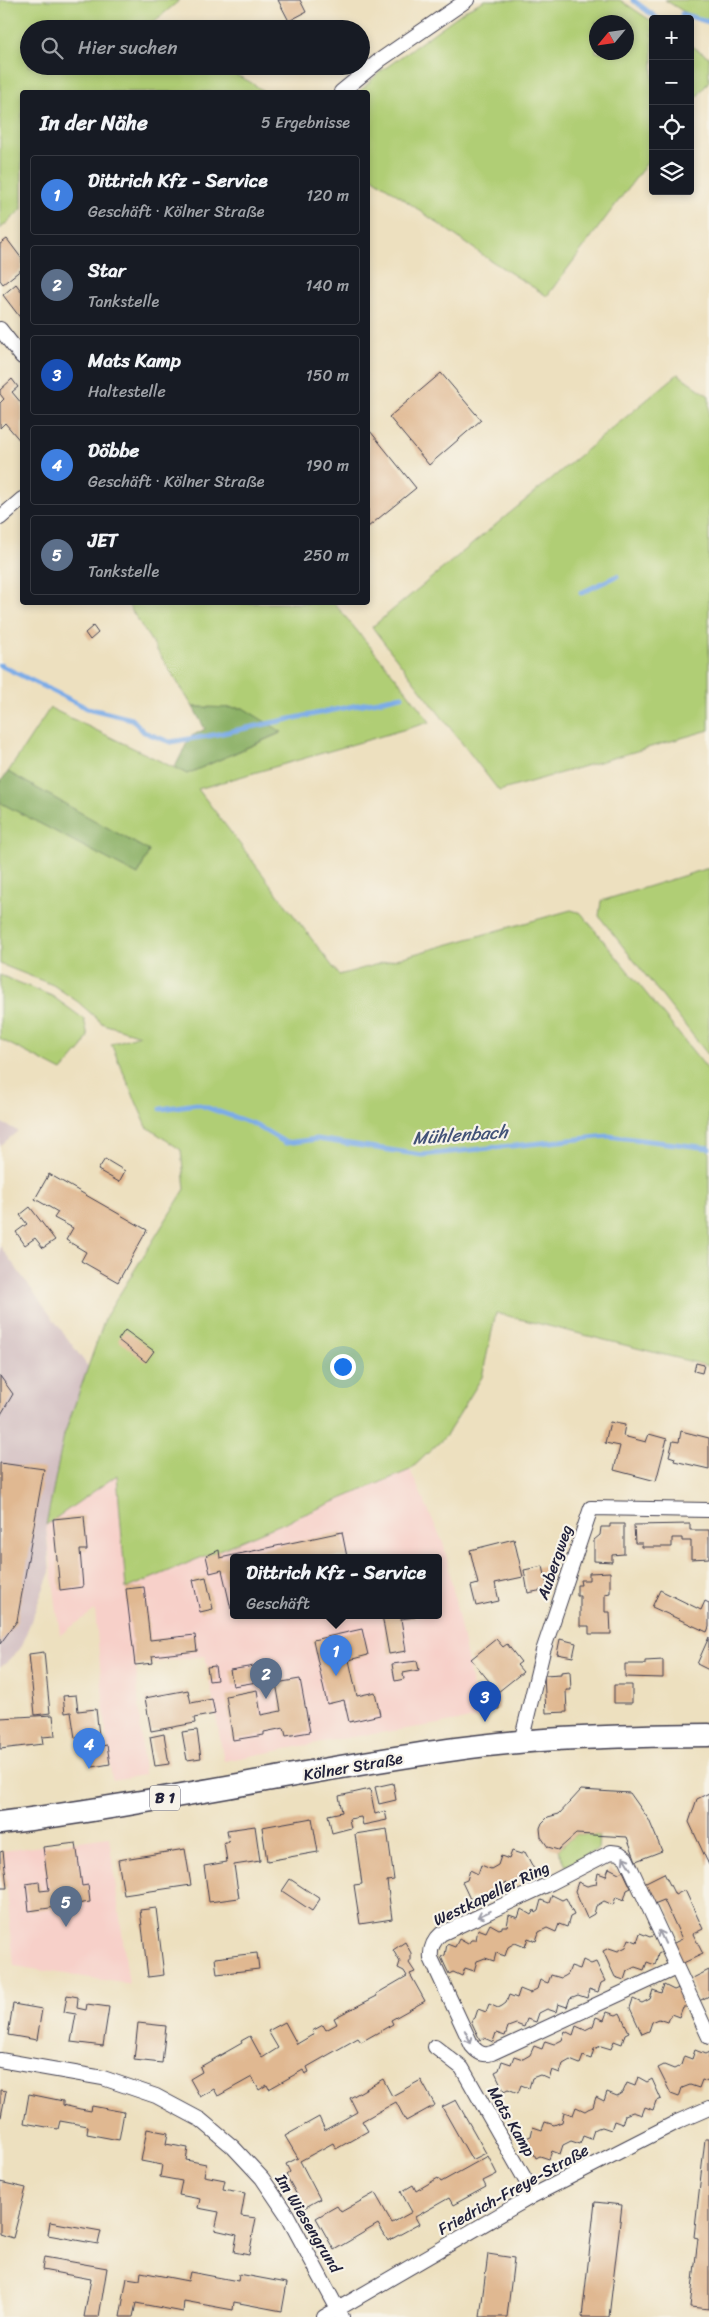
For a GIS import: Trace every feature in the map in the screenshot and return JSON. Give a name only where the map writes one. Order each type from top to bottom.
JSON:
[{"type":"main road","name":"Kölner Straße","points":[[0,1823],[86,1811],[432,1752],[596,1736],[709,1734]]},
{"type":"street","points":[[370,68],[467,0]]},
{"type":"street","points":[[343,90],[362,75]]},
{"type":"street","points":[[0,329],[20,354]]},
{"type":"street","points":[[0,518],[20,501]]},
{"type":"street","name":"Aubergweg","points":[[521,1742],[543,1651],[591,1508],[709,1510]]},
{"type":"street","name":"Westkapeller Ring","points":[[676,1968],[492,2053],[482,2054],[477,2052],[472,2046],[430,1952],[435,1940],[441,1934],[551,1883],[611,1852],[619,1853],[626,1858],[709,2037]]},
{"type":"street","name":"Mats Kamp","points":[[435,2047],[462,2068],[534,2195]]},
{"type":"street","name":"Im Wiesengrund","points":[[0,2060],[103,2078],[156,2096],[201,2120],[233,2147],[262,2178],[287,2215],[340,2313]]},
{"type":"street","name":"Friedrich-Freye-Straße","points":[[324,2317],[340,2313],[534,2195],[677,2122],[709,2108]]},
{"type":"shaded area","points":[[0,1122],[18,1131],[0,1146]]},
{"type":"shaded area","points":[[0,1246],[89,1368],[64,1435],[46,1525],[50,1572],[20,1649],[0,1668]]},
{"type":"shaded area","points":[[410,1470],[444,1545],[479,1718],[333,1740],[224,1761],[205,1656],[136,1665],[144,1775],[112,1780],[95,1610],[60,1635],[46,1525],[117,1475],[126,1589]]},
{"type":"shaded area","points":[[109,1837],[129,1984],[14,1966],[3,1851]]},
{"type":"green space","points":[[0,0],[180,0],[156,20],[20,20],[20,75],[236,75],[251,82],[261,90],[20,90],[20,211],[0,229]]},
{"type":"green space","points":[[485,0],[620,0],[649,19],[649,160],[547,296],[490,260],[370,175],[370,90],[361,90],[380,72],[467,9]]},
{"type":"green space","points":[[665,0],[709,0],[709,22],[694,18],[694,15],[689,15]]},
{"type":"green space","points":[[694,48],[709,57],[709,81],[694,101]]},
{"type":"green space","points":[[678,374],[709,396],[709,730],[499,791],[372,627]]},
{"type":"green space","points":[[128,605],[336,605],[430,722],[198,789],[339,975],[571,910],[581,913],[709,1071],[709,1366],[496,1313],[482,1377],[446,1436],[410,1470],[126,1589],[117,1475],[46,1525],[64,1435],[106,1316],[185,1189],[181,1150],[147,1127],[111,1044],[140,1035],[103,1024],[78,1002],[53,985],[0,964],[0,805],[1,803],[138,875],[149,851],[8,772],[50,708],[187,774],[281,733],[243,708],[193,707]]},
{"type":"green space","points":[[193,707],[243,708],[282,732],[187,774],[175,767],[190,737],[205,729]]},
{"type":"green space","points":[[8,772],[149,851],[138,875],[1,803],[0,805],[0,782]]},
{"type":"green space","points":[[709,868],[709,1056],[599,916],[601,901]]},
{"type":"green space","points":[[0,975],[52,996],[84,1019],[88,1036],[82,1048],[62,1071],[0,1039]]},
{"type":"green space","points":[[576,1834],[599,1835],[598,1849],[566,1866],[558,1850]]},
{"type":"building","points":[[278,0],[300,0],[306,12],[288,20]]},
{"type":"building","points":[[7,239],[20,256],[20,271],[3,284],[0,280],[0,244]]},
{"type":"building","points":[[16,284],[20,289],[20,317],[3,295]]},
{"type":"building","points":[[441,373],[481,420],[429,465],[389,417]]},
{"type":"building","points":[[12,379],[18,387],[12,392],[20,402],[20,441],[5,423],[0,428],[0,403],[4,399],[0,394],[0,390]]},
{"type":"building","points":[[370,431],[416,488],[370,525]]},
{"type":"building","points":[[93,626],[98,633],[90,640],[85,633]]},
{"type":"building","points":[[105,1159],[125,1171],[119,1182],[98,1170]]},
{"type":"building","points":[[49,1174],[147,1230],[118,1282],[81,1261],[86,1252],[66,1240],[73,1228],[54,1218],[58,1212],[35,1199]]},
{"type":"building","points":[[30,1207],[55,1240],[43,1248],[35,1238],[25,1245],[16,1232],[27,1224],[20,1215]]},
{"type":"building","points":[[125,1330],[154,1351],[146,1362],[118,1340]]},
{"type":"building","points":[[696,1363],[704,1365],[702,1373],[694,1371]]},
{"type":"building","points":[[0,1376],[13,1394],[0,1416]]},
{"type":"building","points":[[610,1422],[625,1425],[623,1436],[646,1442],[649,1434],[667,1439],[656,1481],[614,1470],[620,1446],[605,1443]]},
{"type":"building","points":[[681,1431],[709,1438],[709,1469],[674,1461],[675,1458],[669,1456],[673,1441],[679,1442]]},
{"type":"building","points":[[0,1463],[44,1469],[17,1621],[0,1644]]},
{"type":"building","points":[[84,1516],[87,1550],[80,1550],[83,1587],[60,1590],[53,1519]]},
{"type":"building","points":[[610,1524],[624,1524],[624,1554],[612,1555],[612,1562],[594,1561],[594,1540],[600,1535],[601,1527],[610,1527]]},
{"type":"building","points":[[690,1524],[690,1530],[709,1530],[709,1558],[691,1559],[691,1541],[682,1541],[682,1538],[672,1538],[672,1547],[642,1547],[642,1543],[635,1543],[634,1525]]},
{"type":"building","points":[[342,1532],[346,1554],[239,1554]]},
{"type":"building","points":[[514,1539],[523,1577],[495,1583],[499,1601],[476,1606],[471,1586],[478,1584],[470,1550]]},
{"type":"building","points":[[219,1550],[220,1558],[230,1556],[230,1605],[222,1570],[210,1573],[206,1556]]},
{"type":"building","points":[[543,1566],[548,1589],[528,1593],[524,1570]]},
{"type":"building","points":[[610,1572],[610,1593],[605,1594],[605,1612],[610,1612],[611,1634],[589,1634],[589,1626],[580,1626],[580,1596],[577,1596],[577,1585],[581,1585],[580,1580],[589,1580],[589,1573]]},
{"type":"building","points":[[206,1577],[213,1609],[200,1612],[193,1580]]},
{"type":"building","points":[[144,1587],[150,1640],[195,1635],[197,1651],[152,1656],[153,1663],[135,1665],[126,1589]]},
{"type":"building","points":[[660,1590],[701,1610],[705,1601],[709,1603],[709,1627],[707,1632],[652,1607]]},
{"type":"building","points":[[383,1619],[401,1619],[406,1651],[389,1654]]},
{"type":"building","points":[[362,1629],[368,1655],[349,1660],[357,1696],[375,1692],[380,1715],[349,1722],[344,1700],[327,1704],[313,1640]]},
{"type":"building","points":[[709,1637],[709,1670],[697,1664]]},
{"type":"building","points":[[496,1639],[503,1647],[507,1644],[521,1662],[517,1665],[523,1672],[498,1692],[471,1659]]},
{"type":"building","points":[[560,1639],[576,1643],[573,1657],[557,1654]]},
{"type":"building","points":[[44,1652],[50,1713],[35,1715],[29,1654]]},
{"type":"building","points":[[663,1660],[663,1678],[625,1677],[625,1664],[645,1664],[645,1661]]},
{"type":"building","points":[[417,1661],[419,1670],[403,1673],[404,1679],[395,1681],[392,1664]]},
{"type":"building","points":[[260,1665],[263,1681],[233,1686],[230,1670]]},
{"type":"building","points":[[215,1666],[217,1680],[209,1681],[207,1667]]},
{"type":"building","points":[[570,1671],[571,1690],[566,1690],[567,1712],[546,1713],[544,1675],[561,1674],[561,1672]]},
{"type":"building","points":[[300,1679],[310,1732],[286,1736],[284,1728],[264,1732],[264,1735],[233,1740],[226,1696],[257,1690],[261,1715],[281,1711],[276,1683]]},
{"type":"building","points":[[614,1685],[632,1685],[632,1703],[614,1703]]},
{"type":"building","points":[[188,1690],[191,1703],[212,1699],[215,1714],[194,1718],[195,1723],[151,1731],[145,1698]]},
{"type":"building","points":[[498,1692],[499,1709],[484,1710],[483,1694]]},
{"type":"building","points":[[76,1695],[78,1711],[96,1709],[99,1735],[75,1738],[71,1712],[65,1713],[63,1696]]},
{"type":"building","points":[[53,1715],[55,1736],[42,1737],[43,1744],[0,1749],[0,1718]]},
{"type":"building","points":[[197,1730],[201,1758],[187,1760],[182,1732]]},
{"type":"building","points":[[164,1734],[169,1764],[155,1766],[150,1737]]},
{"type":"building","points":[[107,1745],[110,1764],[93,1767],[90,1748]]},
{"type":"building","points":[[393,1783],[396,1800],[379,1804],[375,1787]]},
{"type":"building","points":[[370,1789],[375,1814],[385,1811],[387,1820],[363,1825],[361,1817],[349,1819],[351,1828],[332,1833],[328,1815],[342,1812],[339,1796]]},
{"type":"building","points":[[581,1790],[630,1793],[649,1820],[662,1851],[636,1861],[627,1837],[576,1834],[558,1850],[548,1847],[541,1837],[540,1828],[542,1823],[548,1817],[559,1814]]},
{"type":"building","points":[[709,1793],[709,1865],[689,1822],[697,1799]]},
{"type":"building","points":[[312,1818],[318,1852],[267,1861],[262,1827]]},
{"type":"building","points":[[255,1826],[260,1861],[234,1865],[239,1898],[209,1902],[204,1866],[227,1862],[224,1842],[229,1842],[227,1830]]},
{"type":"building","points":[[387,1829],[394,1880],[387,1881],[392,1919],[360,1924],[354,1885],[362,1884],[355,1834]]},
{"type":"building","points":[[76,1843],[82,1886],[88,1885],[90,1902],[29,1911],[26,1884],[39,1882],[40,1891],[49,1890],[43,1847]]},
{"type":"building","points":[[185,1849],[191,1885],[124,1895],[118,1860]]},
{"type":"building","points":[[3,1851],[7,1888],[0,1888],[0,1852]]},
{"type":"building","points":[[512,1851],[521,1854],[525,1852],[535,1871],[530,1873],[527,1883],[519,1880],[516,1888],[505,1883],[502,1887],[501,1885],[498,1886],[496,1897],[488,1894],[485,1903],[475,1897],[470,1899],[462,1882],[467,1880],[470,1870],[478,1874],[481,1865],[491,1869],[498,1865],[501,1856],[509,1859]]},
{"type":"building","points":[[609,1868],[619,1873],[623,1871],[631,1888],[627,1890],[624,1900],[616,1897],[613,1905],[604,1901],[596,1906],[594,1914],[587,1918],[575,1891],[578,1882],[587,1886],[596,1884],[598,1873],[606,1876]]},
{"type":"building","points":[[664,1873],[675,1895],[685,1890],[703,1929],[693,1934],[703,1954],[681,1964],[672,1944],[682,1939],[664,1900],[654,1904],[644,1883]]},
{"type":"building","points":[[290,1879],[320,1899],[312,1911],[282,1891]]},
{"type":"building","points":[[552,1895],[562,1900],[566,1898],[574,1915],[570,1917],[567,1927],[559,1924],[556,1932],[547,1928],[539,1932],[536,1941],[528,1938],[525,1947],[515,1943],[508,1947],[505,1956],[496,1953],[494,1961],[485,1958],[477,1961],[474,1971],[465,1968],[462,1976],[453,1972],[449,1974],[441,1957],[445,1955],[447,1944],[455,1947],[459,1939],[468,1944],[471,1940],[476,1940],[478,1929],[486,1932],[490,1924],[499,1929],[502,1926],[507,1926],[509,1915],[518,1918],[521,1909],[531,1915],[534,1910],[535,1913],[538,1911],[541,1900],[549,1903]]},
{"type":"building","points":[[156,1908],[164,1975],[148,1977],[140,1910]]},
{"type":"building","points":[[640,1933],[650,1937],[654,1935],[662,1952],[658,1954],[655,1965],[647,1962],[644,1970],[635,1967],[627,1971],[624,1980],[615,1977],[603,1951],[609,1948],[618,1951],[626,1947],[629,1939],[637,1942]]},
{"type":"building","points":[[405,1942],[411,1953],[409,1963],[415,1972],[410,1974],[425,2001],[391,2020],[393,2024],[361,2042],[358,2038],[307,2067],[309,2072],[305,2074],[303,2070],[269,2089],[267,2085],[259,2090],[252,2077],[218,2096],[214,2089],[200,2097],[190,2079],[202,2072],[200,2067],[242,2043],[241,2041],[250,2036],[262,2058],[278,2048],[268,2031],[285,2022],[297,2044],[314,2034],[312,2031],[323,2025],[326,2030],[337,2024],[334,2018],[377,1996],[376,1994],[407,1976],[404,1971],[398,1968],[400,1962],[393,1950]]},
{"type":"building","points":[[257,1953],[259,1969],[217,1974],[215,1958]]},
{"type":"building","points":[[583,1960],[591,1964],[596,1962],[605,1981],[601,1983],[598,1992],[589,1989],[587,1998],[578,1995],[570,1998],[567,2007],[558,2004],[556,2012],[547,2009],[539,2013],[536,2022],[527,2019],[524,2027],[516,2024],[508,2027],[505,2036],[496,2033],[493,2042],[484,2038],[480,2040],[471,2021],[475,2018],[478,2009],[486,2012],[489,2004],[498,2008],[506,2003],[509,1995],[517,1998],[520,1989],[530,1993],[537,1989],[540,1980],[548,1983],[551,1975],[561,1978],[568,1974],[571,1966],[580,1969]]},
{"type":"building","points":[[709,1970],[709,1996],[699,2001],[689,1980]]},
{"type":"building","points":[[664,1985],[674,1990],[679,1988],[688,2007],[683,2007],[679,2017],[671,2014],[668,2022],[659,2019],[652,2022],[649,2031],[642,2034],[630,2008],[633,1999],[642,2003],[650,1999],[653,1990],[661,1993]]},
{"type":"building","points":[[67,1995],[78,1997],[77,2008],[86,2010],[87,2004],[109,2007],[103,2046],[71,2042],[76,2014],[64,2012]]},
{"type":"building","points":[[13,2004],[42,2009],[37,2040],[8,2035]]},
{"type":"building","points":[[607,2012],[616,2015],[620,2013],[629,2032],[625,2034],[622,2044],[614,2041],[611,2049],[601,2046],[594,2049],[591,2059],[583,2056],[580,2064],[570,2060],[563,2064],[560,2073],[552,2070],[549,2079],[540,2075],[532,2078],[529,2088],[521,2085],[518,2093],[508,2089],[504,2091],[495,2072],[499,2070],[502,2061],[511,2064],[514,2056],[523,2059],[530,2055],[534,2046],[542,2049],[545,2041],[554,2044],[562,2040],[565,2031],[573,2035],[576,2026],[585,2030],[593,2026],[596,2017],[604,2020]]},
{"type":"building","points":[[138,2023],[166,2026],[162,2063],[134,2060]]},
{"type":"building","points":[[695,2050],[705,2054],[709,2052],[709,2082],[702,2080],[699,2088],[690,2085],[682,2088],[679,2097],[671,2094],[658,2068],[664,2065],[674,2069],[681,2065],[684,2056],[692,2059]]},
{"type":"building","points":[[638,2077],[647,2082],[652,2079],[661,2099],[656,2101],[653,2110],[645,2107],[642,2115],[633,2112],[625,2115],[622,2124],[614,2121],[611,2130],[602,2127],[598,2128],[594,2130],[591,2139],[583,2136],[580,2144],[571,2141],[563,2145],[560,2154],[552,2151],[549,2159],[540,2156],[536,2158],[526,2138],[531,2136],[533,2127],[542,2130],[545,2122],[554,2125],[562,2122],[564,2112],[573,2115],[576,2107],[585,2111],[593,2107],[596,2097],[604,2101],[607,2092],[617,2096],[623,2092],[627,2083],[635,2086]]},
{"type":"building","points":[[383,2079],[392,2096],[421,2080],[435,2105],[406,2121],[396,2102],[362,2121],[368,2131],[336,2149],[333,2143],[300,2161],[320,2199],[304,2208],[286,2175],[290,2172],[286,2164],[298,2158],[285,2136],[319,2117],[325,2130],[357,2112],[350,2098]]},
{"type":"building","points":[[0,2090],[6,2091],[1,2117],[0,2117]]},
{"type":"building","points":[[29,2094],[63,2101],[63,2105],[80,2109],[91,2111],[92,2106],[124,2112],[119,2140],[87,2134],[88,2126],[60,2121],[58,2129],[24,2123]]},
{"type":"building","points":[[456,2100],[486,2153],[472,2160],[442,2107]]},
{"type":"building","points":[[147,2129],[168,2133],[166,2144],[188,2148],[186,2160],[206,2164],[204,2176],[225,2180],[223,2189],[245,2193],[241,2216],[256,2218],[249,2255],[234,2252],[237,2235],[215,2230],[219,2212],[198,2208],[200,2199],[179,2195],[182,2181],[160,2177],[162,2165],[141,2161]]},
{"type":"building","points":[[705,2139],[709,2139],[709,2309],[690,2307],[698,2238],[694,2237]]},
{"type":"building","points":[[488,2156],[497,2174],[483,2181],[486,2187],[453,2205],[449,2198],[415,2217],[419,2224],[388,2241],[378,2224],[334,2250],[316,2218],[337,2206],[341,2212],[375,2193],[392,2223],[412,2212],[401,2192],[413,2185],[416,2191],[438,2178],[441,2182]]},
{"type":"building","points":[[0,2182],[26,2188],[13,2238],[0,2234]]},
{"type":"building","points":[[595,2202],[622,2205],[609,2317],[582,2317]]},
{"type":"building","points":[[50,2222],[101,2231],[98,2244],[48,2235]]},
{"type":"building","points":[[488,2254],[514,2258],[507,2317],[480,2317]]},
{"type":"building","points":[[44,2257],[107,2268],[99,2317],[84,2317],[91,2279],[42,2270]]},
{"type":"building","points":[[141,2272],[188,2281],[190,2272],[238,2281],[239,2274],[287,2283],[282,2311],[234,2302],[233,2310],[184,2301],[183,2312],[136,2303],[133,2317],[120,2317],[127,2278],[140,2280]]},
{"type":"waterway","points":[[633,0],[653,15]]},
{"type":"waterway","points":[[682,14],[709,22]]},
{"type":"waterway","points":[[581,593],[617,576]]},
{"type":"waterway","points":[[0,665],[87,708],[132,719],[144,732],[170,742],[208,736],[402,696]]},
{"type":"waterway","name":"Mühlenbach","points":[[161,1109],[197,1104],[254,1124],[286,1143],[317,1139],[422,1155],[608,1136],[709,1148]]},
{"type":"place","name":"Dittrich Kfz - Service","points":[[336,1676]]},
{"type":"place","name":"Star","points":[[266,1699]]},
{"type":"place","name":"Mats Kamp","points":[[485,1722]]},
{"type":"place","name":"Döbbe","points":[[89,1769]]},
{"type":"place","name":"JET","points":[[66,1927]]}]
